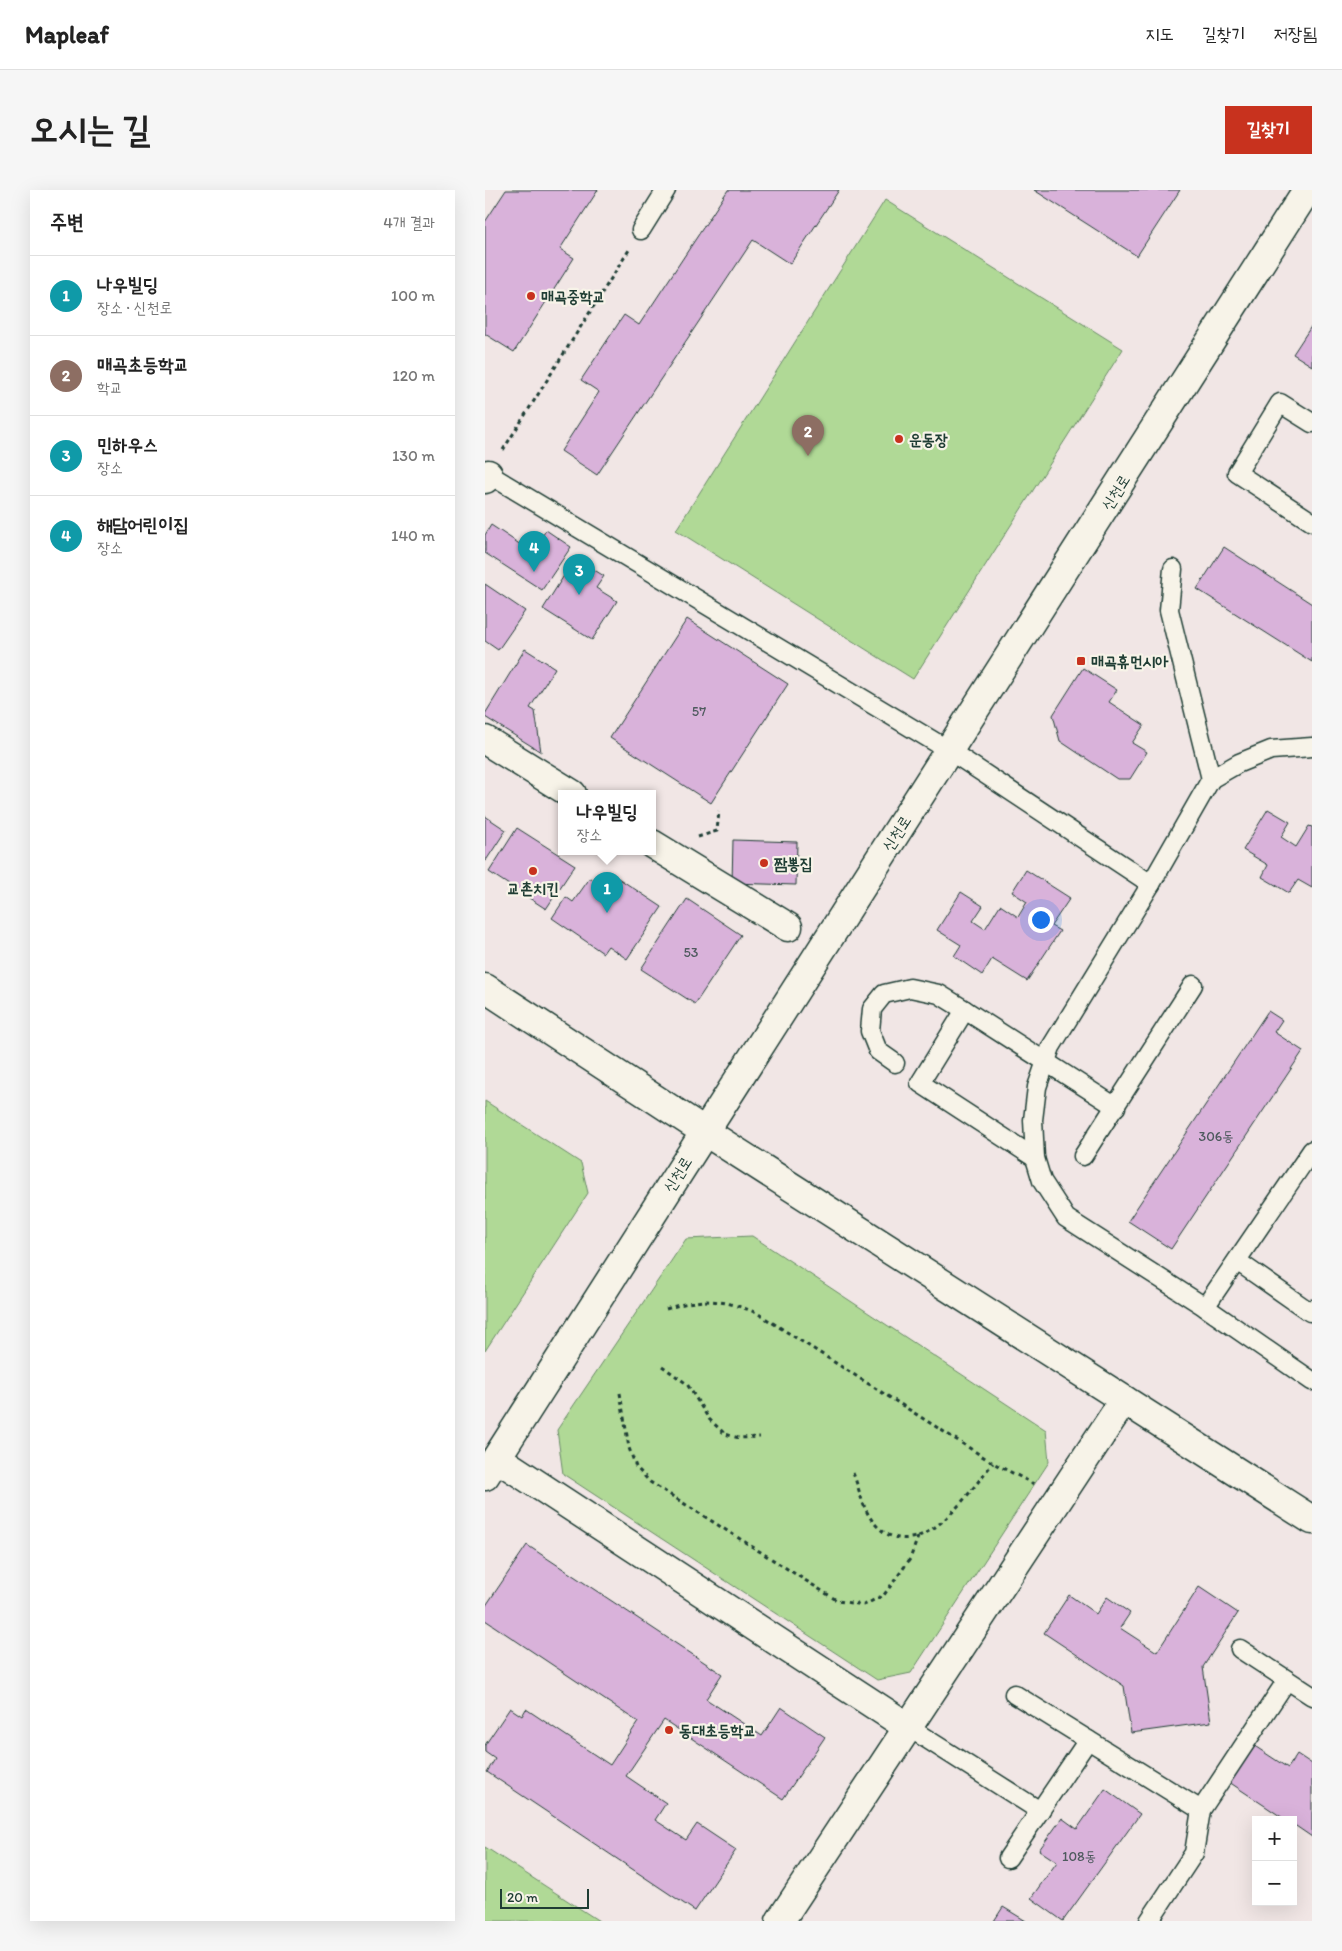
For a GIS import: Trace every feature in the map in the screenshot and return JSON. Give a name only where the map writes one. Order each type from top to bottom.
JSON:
[{"type":"street","name":"신천로","points":[[489,1462],[950,751],[1307,190]]},
{"type":"street","points":[[485,740],[566,790]]},
{"type":"street","points":[[656,846],[788,926]]},
{"type":"street","points":[[485,988],[704,1131],[1312,1520]]},
{"type":"street","points":[[780,1921],[1124,1400]]},
{"type":"street","points":[[489,1462],[908,1727]]},
{"type":"lane","points":[[641,230],[666,190]]},
{"type":"lane","points":[[1312,423],[1280,403],[1237,473],[1312,522]]},
{"type":"lane","points":[[486,475],[950,751],[1151,884]]},
{"type":"lane","points":[[1173,569],[1169,610],[1211,779]]},
{"type":"lane","points":[[1312,747],[1271,750],[1239,763],[1211,779],[1151,884],[1056,1039],[1045,1062],[1037,1087],[1033,1120],[1035,1158],[1042,1182],[1066,1218],[1205,1307],[1312,1381]]},
{"type":"lane","points":[[1083,1156],[1193,986]]},
{"type":"lane","points":[[895,1063],[878,1051],[870,1031],[872,1009],[884,994],[910,988],[939,994],[1116,1107]]},
{"type":"lane","points":[[965,1010],[920,1084],[1035,1158]]},
{"type":"lane","points":[[1205,1307],[1312,1150]]},
{"type":"lane","points":[[1237,1261],[1311,1312],[1312,1309]]},
{"type":"lane","points":[[1240,1649],[1312,1696]]},
{"type":"lane","points":[[1149,1921],[1194,1853],[1201,1810],[1287,1680]]},
{"type":"lane","points":[[1014,1694],[1201,1810]]},
{"type":"lane","points":[[908,1727],[1040,1811]]},
{"type":"lane","points":[[1008,1858],[1088,1740]]},
{"type":"path","points":[[486,475],[641,230]]},
{"type":"path","points":[[666,1309],[697,1300],[717,1300],[757,1313],[993,1463],[1038,1486]]},
{"type":"path","points":[[662,1366],[687,1384],[709,1419],[725,1434],[739,1438],[760,1437]]},
{"type":"path","points":[[619,1393],[629,1448],[636,1467],[650,1482],[838,1601],[864,1605],[884,1595],[911,1559],[918,1537]]},
{"type":"path","points":[[853,1472],[867,1512],[884,1533],[897,1538],[912,1539],[929,1532],[949,1516],[993,1463]]},
{"type":"green space","name":"운동장","points":[[885,200],[1123,349],[913,679],[676,530]]},
{"type":"green space","points":[[485,1101],[581,1163],[588,1193],[485,1351]]},
{"type":"green space","points":[[752,1236],[1046,1430],[1049,1462],[911,1673],[877,1680],[563,1474],[557,1430],[686,1239]]},
{"type":"green space","points":[[485,1847],[599,1921],[485,1921]]},
{"type":"building","points":[[506,190],[598,190],[560,249],[574,258],[514,352],[485,334],[485,222]]},
{"type":"building","points":[[728,190],[839,190],[790,264],[753,240],[597,475],[561,451],[599,392],[581,380],[624,315],[639,325]]},
{"type":"building","points":[[1034,190],[1180,190],[1137,256]]},
{"type":"building","points":[[1312,325],[1312,366],[1293,354]]},
{"type":"building","points":[[491,525],[524,547],[529,539],[537,544],[546,530],[571,547],[542,590],[485,553],[485,535]]},
{"type":"building","points":[[1224,547],[1312,604],[1312,662],[1197,589]]},
{"type":"building","points":[[575,558],[604,576],[596,588],[617,601],[592,640],[543,609]]},
{"type":"building","points":[[485,584],[525,611],[498,650],[485,641]]},
{"type":"building","points":[[687,619],[788,684],[711,803],[610,738]]},
{"type":"building","points":[[525,649],[555,668],[530,708],[535,711],[541,752],[485,717],[485,714]]},
{"type":"building","points":[[1083,668],[1117,690],[1109,702],[1144,725],[1132,743],[1147,752],[1130,779],[1117,779],[1060,741],[1053,715]]},
{"type":"building","points":[[1268,809],[1290,822],[1281,837],[1296,847],[1309,826],[1312,827],[1312,888],[1298,880],[1289,893],[1262,877],[1268,865],[1243,850]]},
{"type":"building","points":[[485,816],[506,830],[485,862]]},
{"type":"building","points":[[517,828],[575,865],[546,909],[489,872]]},
{"type":"building","name":"짬뽕집","points":[[733,840],[797,842],[796,885],[732,883]]},
{"type":"building","points":[[1026,870],[1070,898],[1051,926],[1060,931],[1027,981],[992,959],[982,975],[954,956],[961,945],[937,930],[961,892],[983,906],[973,921],[985,929],[1000,905],[1018,917],[1027,902],[1012,892]]},
{"type":"building","points":[[597,876],[612,886],[618,878],[662,907],[627,959],[608,946],[603,953],[552,918],[566,897],[573,902],[590,878],[594,880]]},
{"type":"building","points":[[687,899],[741,935],[695,1004],[641,969]]},
{"type":"building","points":[[1268,1011],[1282,1020],[1274,1032],[1303,1051],[1171,1249],[1128,1221]]},
{"type":"building","points":[[527,1545],[722,1674],[706,1699],[762,1736],[781,1707],[825,1737],[783,1799],[664,1720],[626,1776],[666,1803],[655,1820],[686,1840],[697,1824],[736,1850],[695,1911],[487,1772],[495,1759],[485,1752],[485,1745],[510,1708],[522,1716],[526,1709],[610,1765],[638,1722],[485,1620],[485,1607]]},
{"type":"building","points":[[1199,1587],[1238,1613],[1203,1667],[1211,1722],[1131,1733],[1124,1686],[1044,1633],[1069,1595],[1096,1614],[1107,1597],[1130,1613],[1120,1628],[1157,1652]]},
{"type":"building","points":[[1253,1745],[1288,1768],[1297,1754],[1312,1764],[1312,1837],[1297,1827],[1297,1816],[1280,1816],[1229,1782]]},
{"type":"building","points":[[1105,1789],[1140,1814],[1063,1921],[1031,1898],[1057,1862],[1039,1850],[1062,1818],[1077,1829]]},
{"type":"building","points":[[1003,1907],[1026,1921],[994,1921]]},
{"type":"place","name":"매곡중학교","points":[[531,296]]},
{"type":"place","name":"운동장","points":[[899,439]]},
{"type":"place","name":"매곡초등학교","points":[[808,456]]},
{"type":"place","name":"해담어린이집","points":[[534,572]]},
{"type":"place","name":"민하우스","points":[[579,595]]},
{"type":"place","name":"매곡휴먼시아","points":[[1081,661]]},
{"type":"place","name":"짬뽕집","points":[[764,863]]},
{"type":"place","name":"교촌치킨","points":[[533,871]]},
{"type":"place","name":"나우빌딩","points":[[607,913]]},
{"type":"place","name":"동대초등학교","points":[[669,1730]]}]
